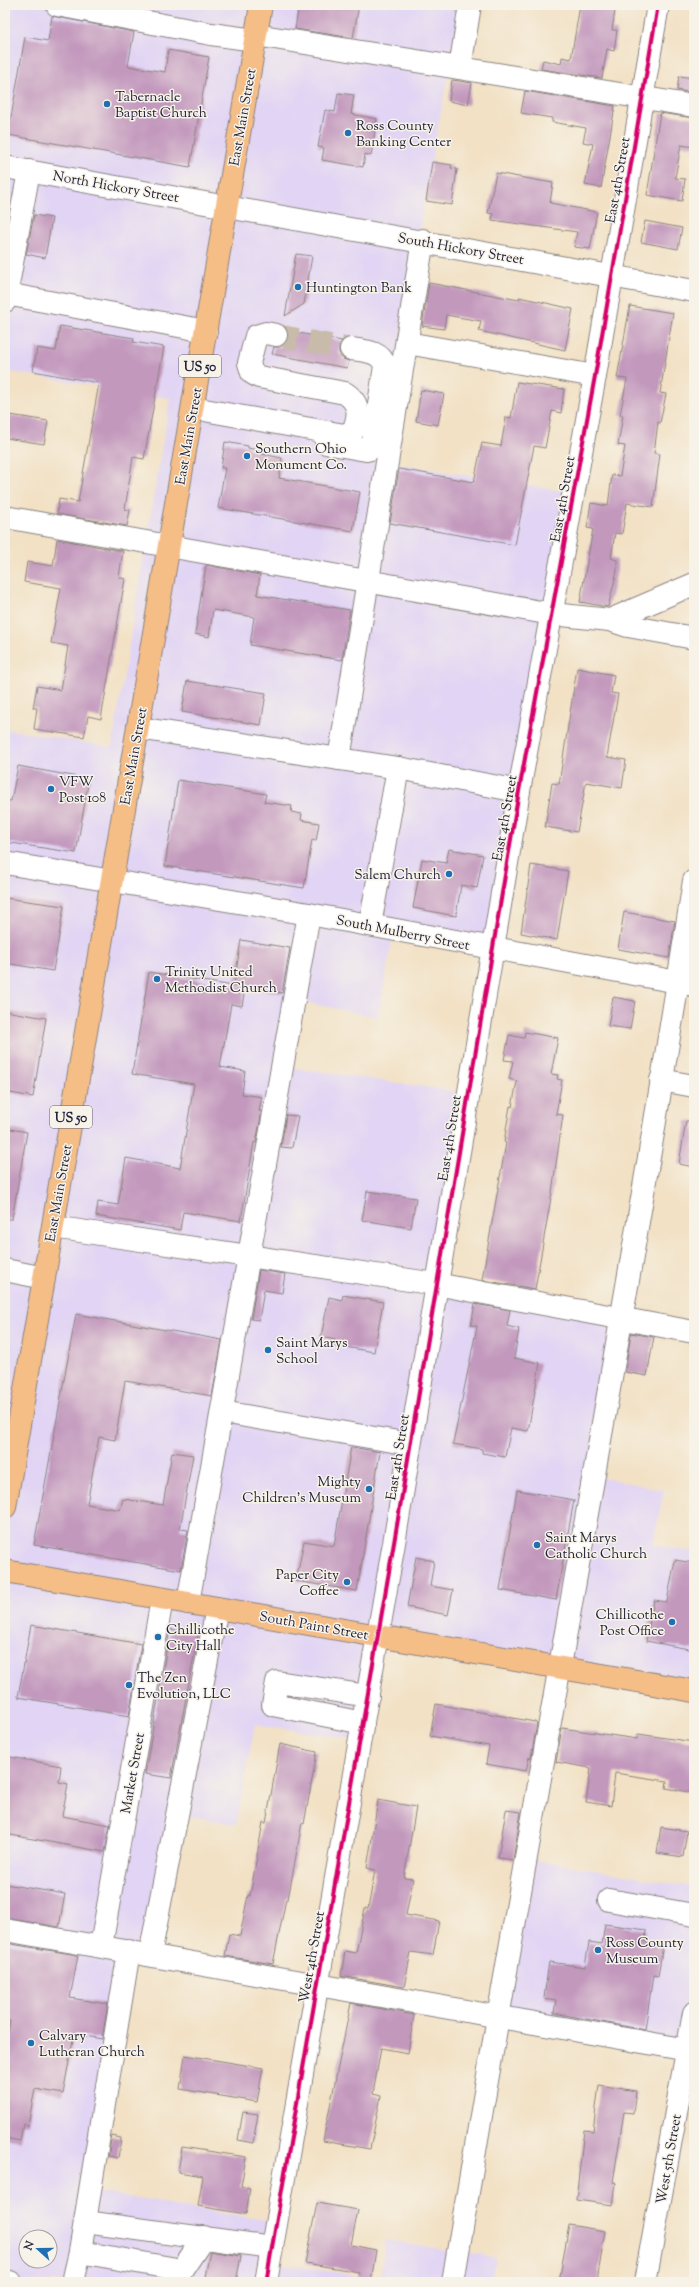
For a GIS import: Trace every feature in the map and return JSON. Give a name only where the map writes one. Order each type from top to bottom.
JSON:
[{"type":"main road","name":"East Main Street","points":[[5,1507],[261,5]]},
{"type":"main road","name":"South Paint Street","points":[[5,1571],[694,1691]]},
{"type":"street","points":[[57,5],[210,34],[256,37],[694,106]]},
{"type":"street","points":[[460,68],[470,5]]},
{"type":"street","name":"East 4th Street","points":[[378,1636],[519,791],[595,376],[658,5]]},
{"type":"street","name":"North Hickory Street","points":[[5,167],[227,206]]},
{"type":"street","points":[[29,171],[6,298],[206,331]]},
{"type":"street","name":"South Hickory Street","points":[[227,206],[423,240],[694,290]]},
{"type":"street","points":[[338,759],[423,240]]},
{"type":"street","points":[[191,414],[344,435],[353,431],[359,409],[356,402],[346,393],[259,377],[252,373],[249,363],[256,336],[266,333],[276,335]]},
{"type":"street","points":[[407,343],[595,376]]},
{"type":"street","points":[[191,414],[370,449],[373,442],[385,366],[384,360],[378,355],[351,348]]},
{"type":"street","points":[[5,517],[552,614],[610,620],[628,626],[694,638]]},
{"type":"street","points":[[610,620],[694,584]]},
{"type":"street","points":[[138,728],[398,768],[519,791]]},
{"type":"street","points":[[370,925],[398,768]]},
{"type":"street","name":"South Mulberry Street","points":[[5,863],[111,882],[309,914],[686,983]]},
{"type":"street","points":[[453,2282],[497,2016],[661,1080],[686,983],[694,881]]},
{"type":"street","points":[[188,1603],[309,914]]},
{"type":"street","points":[[661,1080],[694,1086]]},
{"type":"street","points":[[53,1227],[436,1284],[694,1332]]},
{"type":"street","points":[[5,1270],[44,1278]]},
{"type":"street","points":[[222,1412],[410,1444]]},
{"type":"street","name":"Market Street","points":[[101,1946],[162,1599]]},
{"type":"street","points":[[150,1955],[217,1608]]},
{"type":"street","name":"West 4th Street","points":[[266,2282],[378,1636]]},
{"type":"street","points":[[363,1723],[273,1705],[277,1682],[368,1696]]},
{"type":"street","points":[[609,1900],[694,1915]]},
{"type":"street","points":[[5,1930],[691,2050]]},
{"type":"street","points":[[73,2282],[80,2252],[129,1951]]},
{"type":"street","name":"West 5th Street","points":[[645,2282],[691,2050],[694,2013]]},
{"type":"street","points":[[85,2222],[272,2246]]},
{"type":"street","points":[[80,2252],[182,2270],[204,2237]]},
{"type":"street","points":[[5,2281],[10,2282]]},
{"type":"shaded area","points":[[5,5],[461,5],[413,260],[380,461],[574,493],[493,948],[394,930],[378,1017],[299,1001],[288,1067],[467,1093],[436,1284],[620,1318],[593,1476],[664,1490],[653,1545],[694,1552],[694,1691],[378,1636],[360,1740],[255,1724],[236,1824],[177,1814],[150,1955],[129,1951],[90,2191],[276,2222],[269,2262],[379,2279],[386,2240],[496,2258],[491,2282],[5,2282],[5,729],[112,747],[170,398],[5,371],[5,336],[15,277],[5,275]]},
{"type":"shaded area","points":[[525,1858],[694,1887],[694,2051],[497,2016]]},
{"type":"building","points":[[299,5],[359,5],[353,38],[295,29]]},
{"type":"building","points":[[580,5],[616,5],[612,30],[617,30],[614,51],[607,49],[602,78],[541,69],[543,60],[561,64],[562,57],[571,59]]},
{"type":"building","name":"Tabernacle Baptist Church","points":[[52,16],[134,32],[128,66],[165,72],[168,50],[209,57],[190,167],[8,135],[25,37],[48,41]]},
{"type":"building","points":[[679,76],[694,78],[694,93],[677,90]]},
{"type":"building","points":[[452,80],[472,83],[468,105],[449,101]]},
{"type":"building","points":[[525,91],[615,106],[601,188],[585,185],[593,144],[583,142],[586,128],[552,122],[552,118],[521,113]]},
{"type":"building","name":"Ross County Banking Center","points":[[338,93],[354,95],[351,114],[377,119],[371,156],[365,154],[363,167],[322,160],[324,148],[318,147],[325,110],[335,112]]},
{"type":"building","points":[[660,113],[694,118],[694,147],[681,145],[675,178],[685,179],[682,201],[647,195]]},
{"type":"building","points":[[432,162],[452,165],[451,168],[457,169],[452,205],[426,201]]},
{"type":"building","points":[[496,173],[553,183],[550,203],[597,212],[590,249],[574,247],[577,232],[492,220],[493,214],[488,213]]},
{"type":"building","points":[[34,215],[52,218],[45,258],[26,254]]},
{"type":"building","points":[[645,221],[682,228],[678,249],[641,242]]},
{"type":"building","name":"Huntington Bank","points":[[296,254],[312,256],[304,304],[285,316]]},
{"type":"building","points":[[429,283],[519,300],[519,297],[573,309],[565,350],[479,331],[481,321],[446,315],[444,329],[422,326]]},
{"type":"building","points":[[630,306],[673,313],[660,393],[666,394],[660,423],[658,422],[654,453],[660,454],[653,507],[627,503],[622,534],[615,533],[611,558],[617,560],[617,571],[608,607],[580,602],[593,529],[587,528],[591,503],[608,506],[612,475],[620,476],[625,446],[618,445],[623,415],[620,415],[627,379],[617,378]]},
{"type":"building","points":[[60,326],[134,338],[133,342],[164,347],[144,459],[133,457],[125,509],[130,510],[127,526],[57,514],[59,499],[78,502],[99,383],[33,371],[37,348],[56,351]]},
{"type":"building","points":[[288,331],[342,341],[339,347],[339,353],[343,359],[349,361],[347,368],[272,354],[274,347],[280,347],[286,343]]},
{"type":"building","points":[[517,382],[564,389],[561,413],[552,411],[545,448],[534,446],[515,545],[390,523],[399,469],[474,482],[482,443],[501,446],[506,417],[511,418]]},
{"type":"building","points":[[421,390],[444,394],[438,425],[416,421]]},
{"type":"building","points":[[10,415],[48,421],[44,444],[6,438]]},
{"type":"building","points":[[225,442],[248,446],[248,448],[262,451],[262,454],[282,458],[279,478],[360,492],[353,531],[218,508],[225,468],[221,468]]},
{"type":"building","points":[[57,539],[123,551],[119,577],[125,579],[101,719],[88,716],[84,737],[34,729],[37,708],[33,708],[37,686],[61,690],[68,646],[51,643],[61,588],[24,582],[27,562],[53,566]]},
{"type":"building","points":[[206,565],[260,575],[257,595],[350,610],[342,660],[250,645],[254,617],[213,610],[209,637],[195,634]]},
{"type":"building","points":[[577,668],[614,675],[611,693],[618,694],[607,757],[626,760],[622,788],[586,782],[577,832],[545,827],[552,783],[559,784]]},
{"type":"building","points":[[187,681],[266,693],[261,725],[182,712]]},
{"type":"building","points":[[18,766],[89,779],[76,853],[5,842],[5,800],[11,801]]},
{"type":"building","points":[[178,780],[266,794],[264,802],[292,806],[291,812],[302,814],[301,820],[319,823],[316,841],[312,840],[304,888],[165,866]]},
{"type":"building","name":"Salem Church","points":[[449,849],[483,855],[477,888],[461,885],[456,916],[413,908],[422,859],[446,863]]},
{"type":"building","points":[[531,865],[568,871],[557,940],[521,933]]},
{"type":"building","points":[[5,898],[64,906],[53,971],[5,963]]},
{"type":"building","points":[[624,912],[675,921],[669,958],[618,949]]},
{"type":"building","points":[[241,940],[290,948],[282,993],[234,985]]},
{"type":"building","points":[[149,972],[245,988],[242,1006],[231,1004],[220,1067],[245,1071],[242,1094],[262,1097],[259,1111],[262,1111],[256,1143],[254,1142],[241,1221],[183,1212],[180,1230],[96,1216],[98,1202],[118,1205],[126,1158],[180,1168],[194,1084],[132,1074]]},
{"type":"building","points":[[613,997],[635,1001],[630,1029],[608,1026]]},
{"type":"building","points":[[5,1011],[46,1018],[33,1097],[5,1092]]},
{"type":"building","points":[[525,1032],[558,1038],[551,1074],[558,1075],[557,1079],[562,1080],[556,1114],[563,1115],[552,1192],[535,1289],[482,1280],[506,1143],[504,1142],[510,1106],[512,1107],[517,1081],[509,1079],[513,1061],[504,1060],[509,1035],[524,1038]]},
{"type":"building","points":[[286,1115],[298,1116],[292,1148],[281,1147]]},
{"type":"building","points":[[686,1121],[694,1121],[694,1167],[679,1164]]},
{"type":"building","points":[[5,1128],[27,1132],[12,1219],[5,1219]]},
{"type":"building","points":[[367,1191],[416,1198],[411,1228],[362,1220]]},
{"type":"building","points":[[259,1270],[285,1274],[282,1293],[264,1290],[259,1320],[251,1319]]},
{"type":"building","points":[[343,1295],[383,1302],[374,1352],[334,1345],[335,1340],[321,1337],[329,1297],[342,1300]]},
{"type":"building","points":[[475,1304],[510,1310],[507,1326],[519,1329],[514,1358],[540,1363],[528,1431],[511,1428],[505,1457],[482,1453],[482,1449],[453,1444],[477,1326],[471,1325]]},
{"type":"building","points":[[76,1314],[222,1340],[212,1396],[125,1381],[115,1440],[99,1437],[87,1504],[120,1510],[123,1499],[163,1505],[172,1452],[193,1455],[180,1529],[188,1530],[181,1570],[34,1545]]},
{"type":"building","points":[[631,1333],[654,1337],[647,1376],[625,1372]]},
{"type":"building","points":[[351,1447],[380,1452],[357,1591],[296,1581],[304,1541],[334,1546]]},
{"type":"building","name":"Saint Marys Catholic Church","points":[[517,1490],[574,1500],[556,1600],[500,1590]]},
{"type":"building","points":[[416,1557],[434,1561],[430,1586],[453,1590],[448,1615],[407,1607]]},
{"type":"building","name":"Chillicothe Post Office","points":[[675,1560],[694,1563],[694,1650],[646,1641],[654,1600],[667,1602]]},
{"type":"building","points":[[31,1625],[141,1644],[129,1716],[18,1697]]},
{"type":"building","points":[[170,1629],[198,1634],[171,1778],[145,1774]]},
{"type":"building","points":[[436,1704],[535,1722],[537,1724],[531,1758],[529,1757],[526,1771],[486,1764],[489,1746],[430,1736]]},
{"type":"building","points":[[562,1728],[637,1739],[638,1734],[694,1742],[694,1793],[666,1788],[667,1781],[615,1773],[611,1806],[586,1802],[591,1768],[556,1762]]},
{"type":"building","points":[[280,1744],[317,1752],[304,1824],[302,1823],[288,1899],[286,1899],[273,1964],[225,1956],[229,1934],[240,1936],[248,1895],[250,1896],[263,1822],[266,1823]]},
{"type":"building","points":[[5,1756],[61,1766],[59,1782],[68,1784],[62,1816],[110,1825],[105,1852],[5,1834]]},
{"type":"building","points":[[378,1800],[416,1807],[404,1878],[413,1879],[406,1915],[439,1921],[433,1955],[411,1952],[404,1987],[341,1976],[345,1951],[356,1953],[365,1908],[368,1909],[375,1870],[367,1868]]},
{"type":"building","points":[[506,1810],[521,1812],[513,1860],[498,1858]]},
{"type":"building","points":[[661,1827],[687,1831],[683,1857],[657,1853]]},
{"type":"building","points":[[5,1884],[65,1894],[59,1927],[5,1918]]},
{"type":"building","points":[[605,1924],[646,1930],[645,1942],[663,1945],[658,1976],[653,1975],[645,2030],[554,2013],[556,2000],[544,1998],[549,1962],[585,1967],[589,1942],[602,1944]]},
{"type":"building","name":"Calvary Lutheran Church","points":[[5,1943],[78,1955],[70,1998],[108,2004],[102,2039],[74,2034],[63,2094],[35,2089],[28,2125],[23,2124],[20,2141],[5,2138],[5,2050],[10,2021],[5,2020]]},
{"type":"building","points":[[351,2003],[414,2015],[408,2053],[381,2048],[373,2094],[381,2096],[370,2149],[323,2141]]},
{"type":"building","points":[[185,2055],[263,2068],[257,2102],[180,2089]]},
{"type":"building","points":[[599,2085],[636,2091],[633,2113],[624,2112],[613,2182],[616,2183],[613,2205],[576,2200],[584,2130],[593,2131]]},
{"type":"building","points":[[243,2112],[258,2114],[253,2143],[238,2140]]},
{"type":"building","points":[[112,2136],[121,2138],[118,2158],[108,2156]]},
{"type":"building","points":[[182,2147],[246,2157],[241,2187],[250,2188],[246,2214],[198,2206],[203,2176],[178,2172]]},
{"type":"building","points":[[317,2203],[358,2210],[351,2245],[376,2250],[371,2282],[358,2282],[359,2272],[305,2263]]},
{"type":"building","points":[[569,2225],[605,2231],[597,2282],[559,2282]]},
{"type":"building","points":[[210,2251],[241,2256],[236,2282],[204,2282]]},
{"type":"tunnel","points":[[276,335],[351,349]]},
{"type":"cycle path","points":[[266,2282],[395,1537],[519,791],[595,376],[658,5]]},
{"type":"place","name":"Tabernacle Baptist Church","points":[[107,104]]},
{"type":"place","name":"Ross County Banking Center","points":[[348,133]]},
{"type":"place","name":"Huntington Bank","points":[[298,287]]},
{"type":"place","name":"Southern Ohio Monument Co.","points":[[247,456]]},
{"type":"place","name":"VFW Post 108","points":[[51,789]]},
{"type":"place","name":"Salem Church","points":[[449,874]]},
{"type":"place","name":"Trinity United Methodist Church","points":[[157,979]]},
{"type":"place","name":"Saint Marys School","points":[[268,1350]]},
{"type":"place","name":"Mighty Children's Museum","points":[[369,1489]]},
{"type":"place","name":"Saint Marys Catholic Church","points":[[537,1545]]},
{"type":"place","name":"Paper City Coffee","points":[[347,1582]]},
{"type":"place","name":"Chillicothe Post Office","points":[[672,1622]]},
{"type":"place","name":"Chillicothe City Hall","points":[[158,1637]]},
{"type":"place","name":"The Zen Evolution, LLC","points":[[129,1685]]},
{"type":"place","name":"Ross County Museum","points":[[598,1950]]},
{"type":"place","name":"Calvary Lutheran Church","points":[[31,2043]]}]
